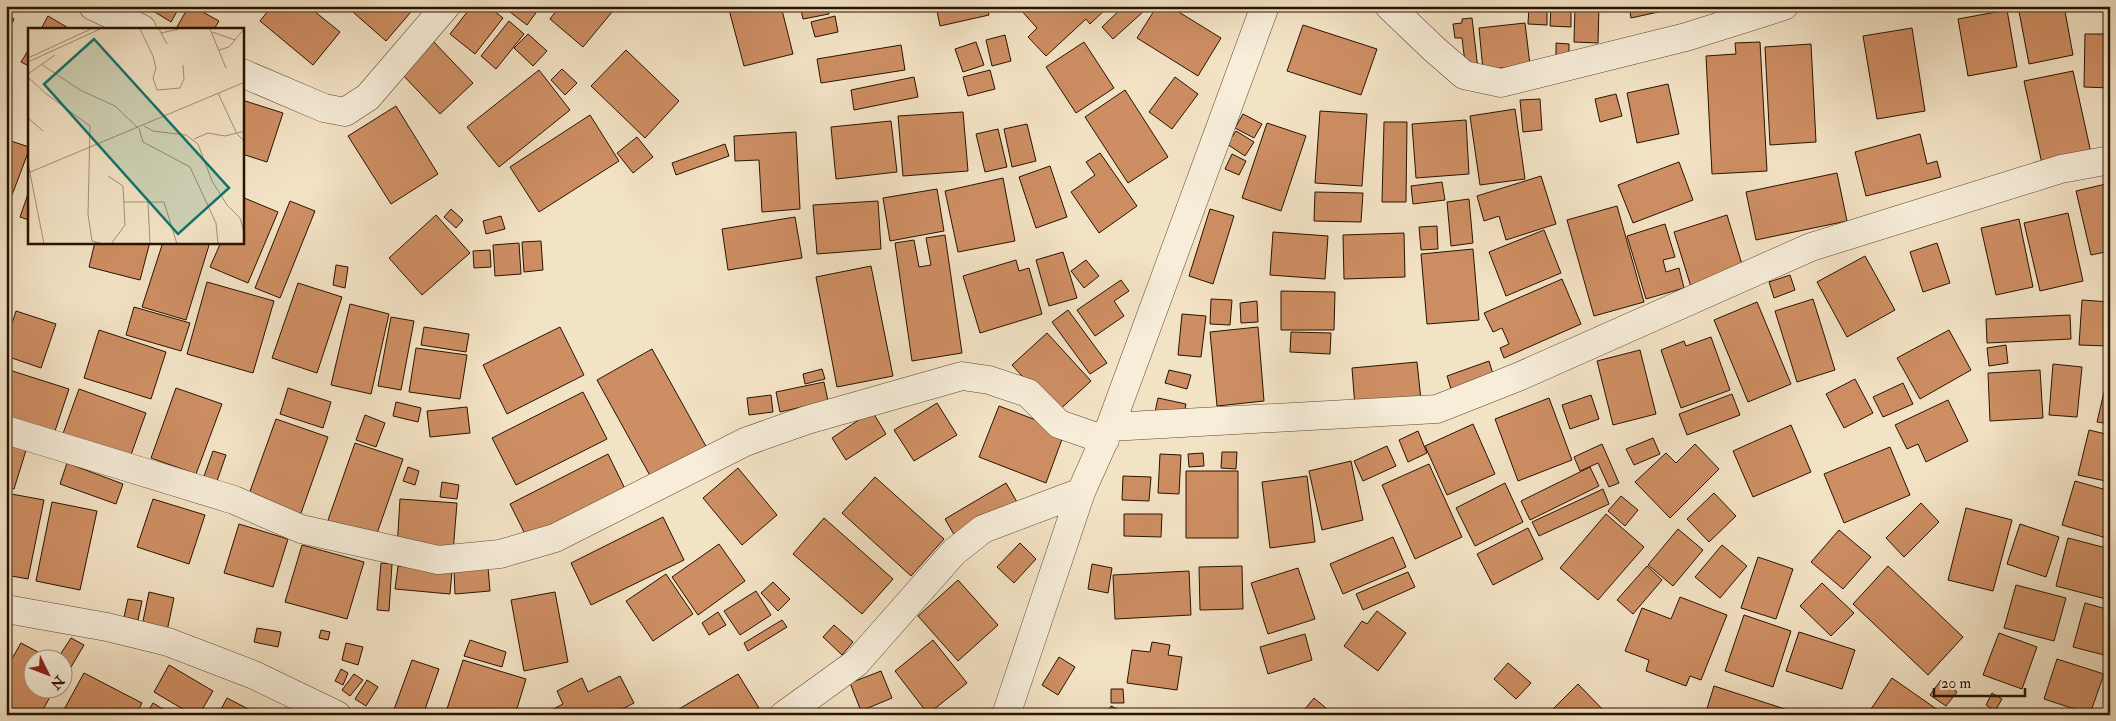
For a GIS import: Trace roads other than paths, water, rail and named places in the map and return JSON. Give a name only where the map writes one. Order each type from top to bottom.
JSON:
[{"type":"street","points":[[93,6],[140,28]]},
{"type":"street","points":[[244,74],[324,108],[345,112],[368,97],[446,6]]},
{"type":"street","points":[[1006,715],[1081,492],[1107,433],[1265,6]]},
{"type":"street","points":[[1389,6],[1434,50],[1464,75],[1501,83],[1686,36],[1784,6]]},
{"type":"street","points":[[6,430],[234,500],[301,529],[438,560],[500,554],[555,538],[746,442],[807,420],[962,376],[989,380],[1028,393],[1059,424],[1107,433],[1437,409],[1518,377],[1810,247],[2061,169],[2110,160]]},
{"type":"street","points":[[784,715],[856,663],[954,552],[983,529],[1081,492]]},
{"type":"street","points":[[6,609],[107,627],[168,642],[254,675],[337,715]]}]
